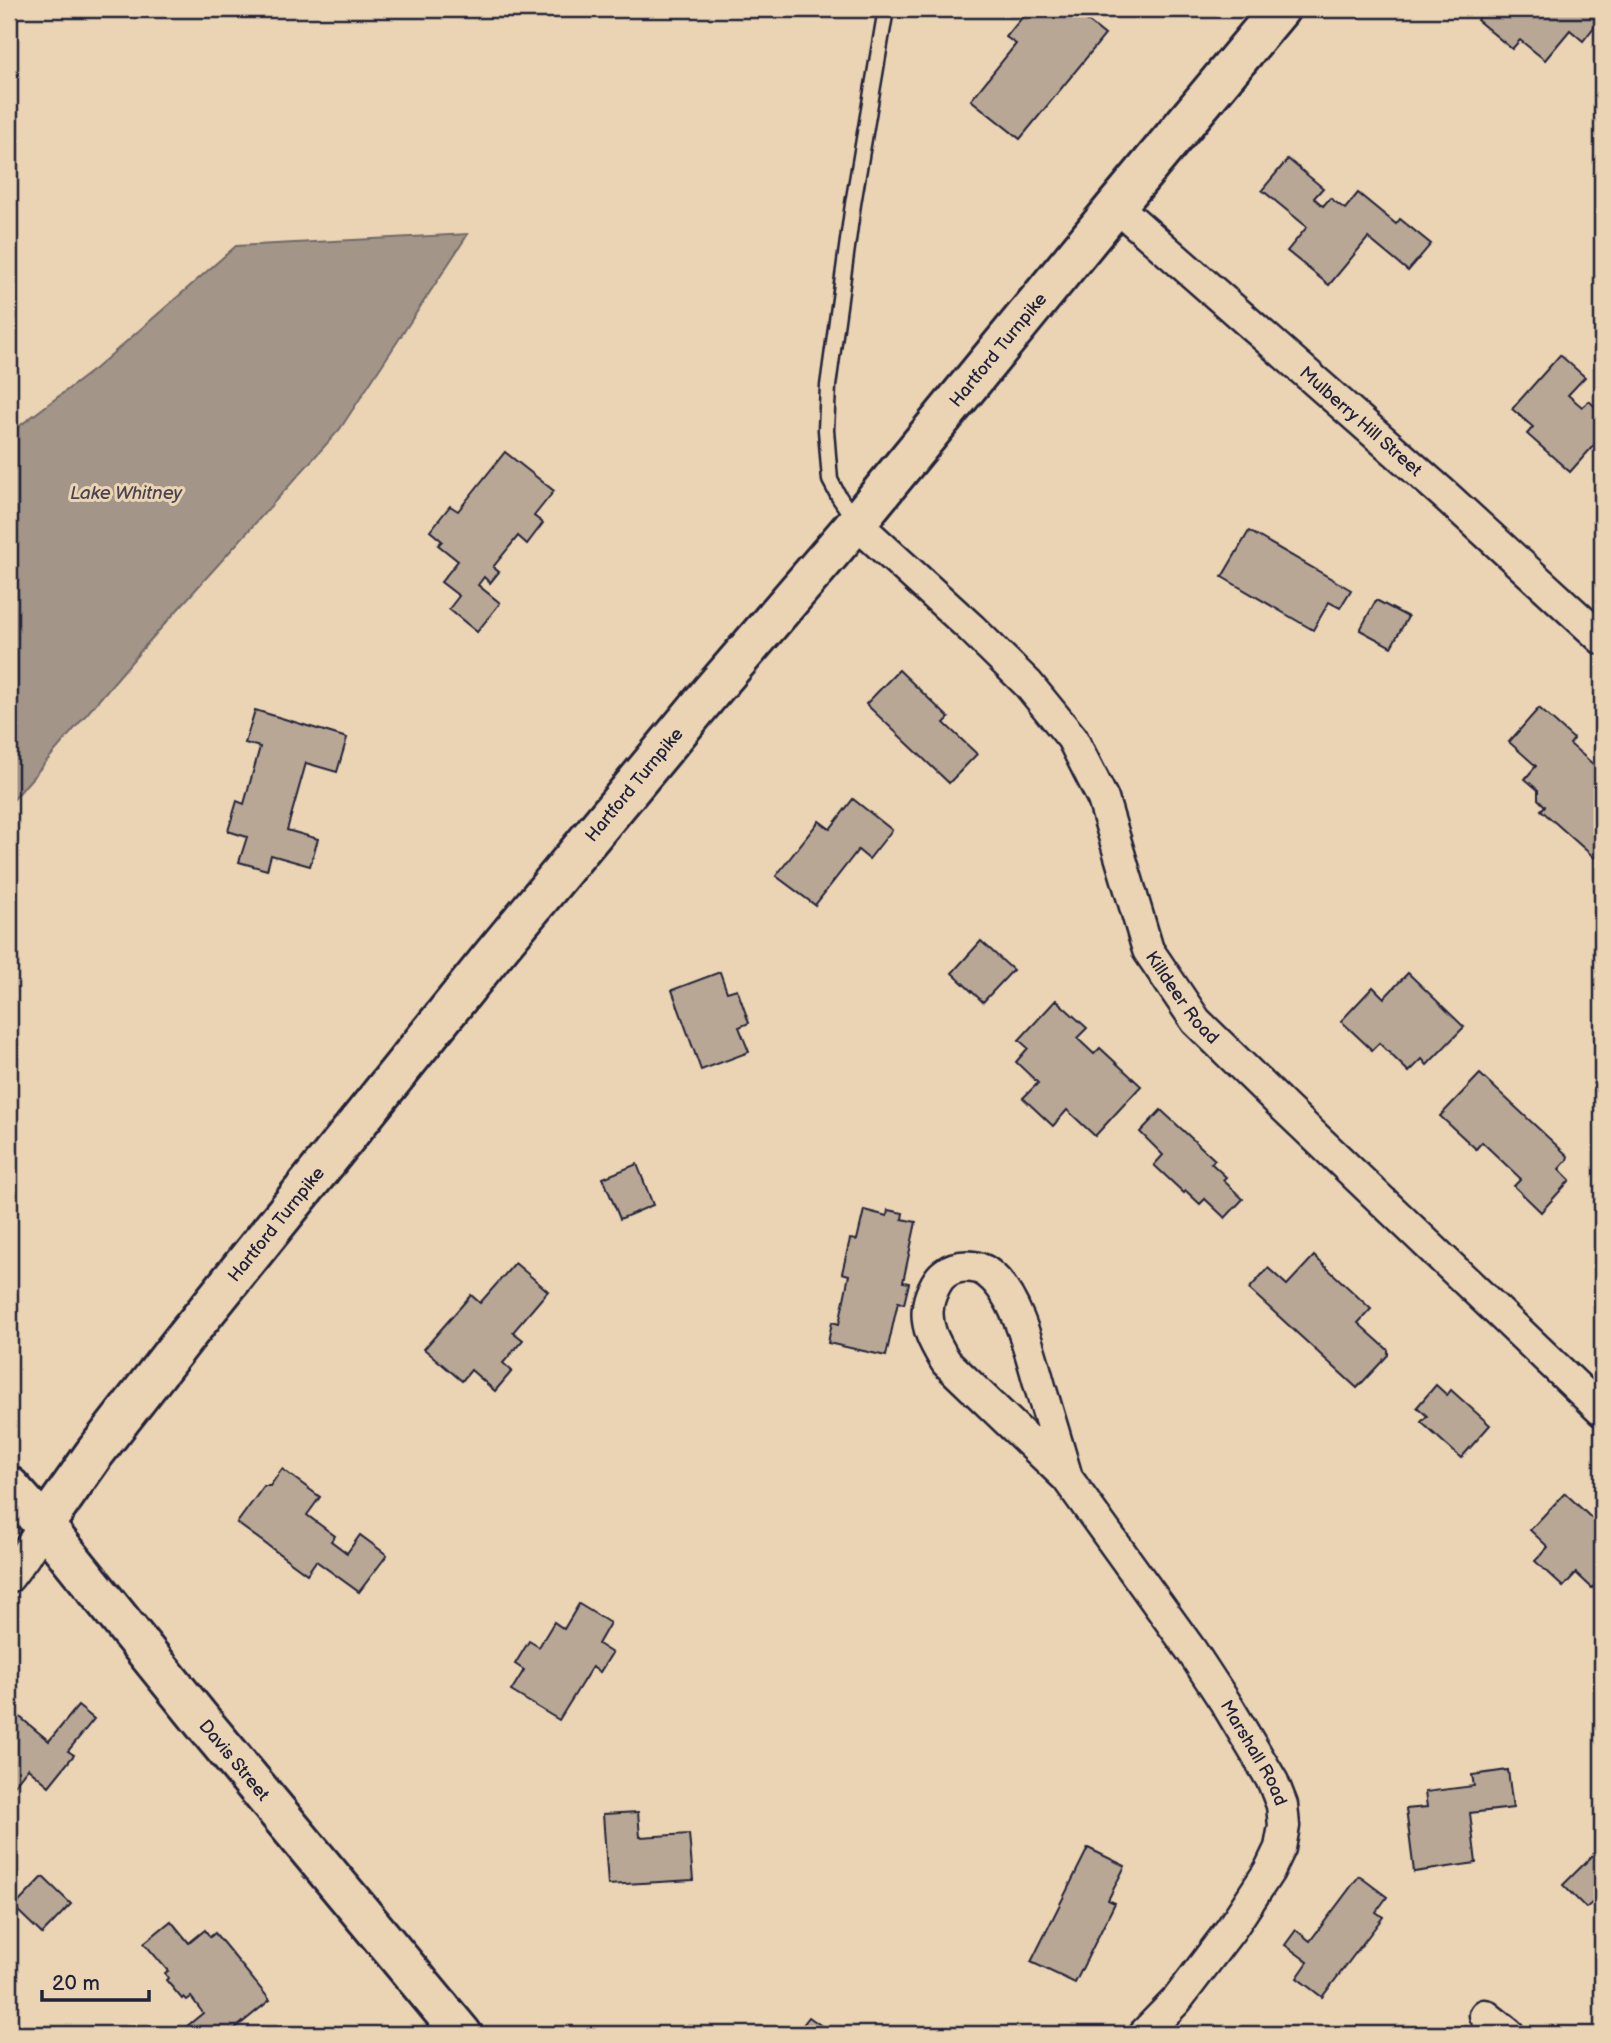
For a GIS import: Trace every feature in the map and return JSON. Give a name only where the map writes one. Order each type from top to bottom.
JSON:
[{"type":"main road","name":"Hartford Turnpike","points":[[44,1525],[94,1454],[181,1341],[492,956],[710,692],[856,523],[1280,9]]},
{"type":"main road","name":"Davis Street","points":[[9,1486],[44,1525],[198,1716],[462,2034]]},
{"type":"street","name":"Mulberry Hill Street","points":[[1116,206],[1446,496],[1602,639]]},
{"type":"street","name":"Killdeer Road","points":[[856,523],[1028,684],[1072,738],[1103,799],[1148,950],[1196,1020],[1284,1108],[1602,1411]]},
{"type":"street","name":"Marshall Road","points":[[1067,1478],[1025,1333],[1001,1287],[989,1273],[974,1266],[957,1268],[944,1274],[934,1288],[928,1307],[929,1326],[934,1342],[946,1362],[1067,1478],[1191,1650],[1273,1782],[1282,1805],[1284,1826],[1279,1848],[1269,1871],[1231,1928],[1177,2000],[1144,2034]]},
{"type":"street","name":"Hartford Turnpike","points":[[9,1577],[44,1525]]},
{"type":"street","points":[[1485,2015],[1509,2034]]},
{"type":"lane","points":[[856,523],[830,480],[826,430],[828,386],[853,204],[886,9]]},
{"type":"water","name":"Lake Whitney","points":[[468,234],[340,429],[145,646],[9,805],[9,434],[96,368],[236,246]]},
{"type":"building","points":[[1029,9],[1073,9],[1105,35],[1020,139],[971,100],[1016,44],[1006,37]]},
{"type":"building","points":[[1485,9],[1602,9],[1602,17],[1583,41],[1570,30],[1545,60],[1520,40],[1512,49],[1477,20]]},
{"type":"building","points":[[1288,159],[1323,188],[1314,198],[1323,206],[1330,198],[1345,209],[1358,193],[1396,224],[1400,219],[1431,244],[1408,271],[1368,238],[1329,285],[1287,251],[1307,227],[1262,190]]},
{"type":"building","points":[[1560,355],[1585,377],[1568,395],[1582,407],[1589,401],[1602,413],[1602,436],[1570,472],[1527,434],[1533,427],[1512,409]]},
{"type":"building","points":[[505,452],[554,491],[534,516],[543,523],[527,544],[518,536],[493,567],[499,572],[490,583],[484,577],[478,585],[500,603],[477,632],[449,609],[459,596],[441,582],[458,561],[438,545],[442,541],[430,531],[450,506],[458,511]]},
{"type":"building","points":[[1249,531],[1351,590],[1340,608],[1329,602],[1313,630],[1222,577]]},
{"type":"building","points":[[1376,600],[1408,617],[1391,647],[1360,630]]},
{"type":"building","points":[[899,670],[949,718],[944,723],[977,754],[949,783],[866,704]]},
{"type":"building","points":[[1539,708],[1574,739],[1570,744],[1602,772],[1602,854],[1597,860],[1541,810],[1545,806],[1538,799],[1538,790],[1525,779],[1536,766],[1509,742]]},
{"type":"building","points":[[255,710],[347,738],[337,772],[306,763],[287,830],[318,839],[310,866],[271,855],[267,870],[239,862],[247,837],[228,831],[237,801],[244,804],[260,747],[245,743]]},
{"type":"building","points":[[853,799],[892,830],[869,859],[858,850],[815,905],[776,876],[819,821],[830,829]]},
{"type":"building","points":[[981,941],[1013,970],[983,1002],[952,973]]},
{"type":"building","points":[[720,972],[727,992],[737,989],[749,1023],[739,1027],[749,1052],[701,1070],[672,990]]},
{"type":"building","points":[[1408,973],[1464,1027],[1427,1065],[1422,1059],[1409,1072],[1379,1043],[1372,1050],[1341,1021],[1373,987],[1384,998]]},
{"type":"building","points":[[1056,1000],[1087,1028],[1077,1038],[1094,1054],[1100,1048],[1141,1086],[1095,1136],[1067,1110],[1053,1126],[1023,1098],[1038,1083],[1016,1062],[1028,1048],[1019,1040]]},
{"type":"building","points":[[1480,1074],[1568,1156],[1559,1169],[1570,1180],[1541,1212],[1514,1186],[1521,1179],[1482,1142],[1476,1149],[1440,1116]]},
{"type":"building","points":[[1161,1110],[1215,1160],[1211,1163],[1226,1177],[1223,1180],[1243,1199],[1225,1218],[1205,1199],[1200,1204],[1186,1191],[1184,1193],[1154,1165],[1163,1155],[1140,1132]]},
{"type":"building","points":[[637,1164],[653,1205],[620,1219],[603,1178]]},
{"type":"building","points":[[864,1210],[887,1216],[888,1210],[903,1213],[902,1219],[916,1222],[903,1282],[909,1283],[904,1304],[898,1302],[886,1356],[828,1343],[832,1322],[839,1324],[849,1275],[842,1273],[850,1239],[857,1240]]},
{"type":"building","points":[[1314,1256],[1371,1309],[1358,1323],[1388,1350],[1388,1355],[1357,1388],[1249,1289],[1268,1268],[1287,1285]]},
{"type":"building","points":[[515,1263],[548,1291],[513,1332],[523,1340],[503,1363],[512,1371],[495,1391],[471,1370],[462,1381],[424,1349],[471,1295],[480,1303]]},
{"type":"building","points":[[1436,1385],[1447,1395],[1451,1390],[1490,1425],[1461,1458],[1421,1422],[1427,1416],[1417,1407]]},
{"type":"building","points":[[282,1469],[320,1497],[307,1515],[335,1536],[331,1541],[347,1553],[360,1535],[387,1555],[359,1592],[316,1561],[307,1574],[237,1523],[264,1486],[270,1486]]},
{"type":"building","points":[[1565,1493],[1602,1528],[1602,1577],[1592,1588],[1576,1573],[1563,1587],[1535,1561],[1548,1547],[1530,1530]]},
{"type":"building","points":[[579,1604],[610,1623],[598,1644],[612,1653],[600,1672],[592,1667],[559,1720],[511,1691],[524,1670],[515,1664],[529,1641],[539,1647],[554,1622],[564,1629]]},
{"type":"building","points":[[78,1706],[94,1719],[68,1751],[74,1755],[49,1786],[28,1768],[9,1792],[9,1720],[15,1713],[49,1741]]},
{"type":"building","points":[[1508,1770],[1513,1808],[1470,1813],[1476,1863],[1414,1872],[1406,1809],[1427,1807],[1425,1792],[1474,1786],[1472,1775]]},
{"type":"building","points":[[638,1812],[640,1837],[689,1834],[693,1880],[608,1885],[603,1814]]},
{"type":"building","points":[[1602,1846],[1602,1911],[1593,1902],[1586,1908],[1563,1885]]},
{"type":"building","points":[[1088,1848],[1125,1866],[1108,1900],[1115,1903],[1075,1983],[1031,1962]]},
{"type":"building","points":[[1359,1876],[1387,1897],[1376,1912],[1383,1917],[1322,1997],[1297,1978],[1308,1962],[1285,1945],[1296,1930],[1310,1941]]},
{"type":"building","points":[[43,1877],[71,1904],[42,1934],[14,1907]]},
{"type":"building","points":[[171,1921],[189,1943],[205,1930],[210,1937],[215,1933],[270,2000],[230,2034],[184,2033],[188,2030],[186,2027],[203,2013],[191,1997],[182,1999],[166,1980],[168,1978],[165,1973],[168,1971],[144,1943]]},
{"type":"building","points":[[809,2017],[833,2034],[796,2034]]}]
